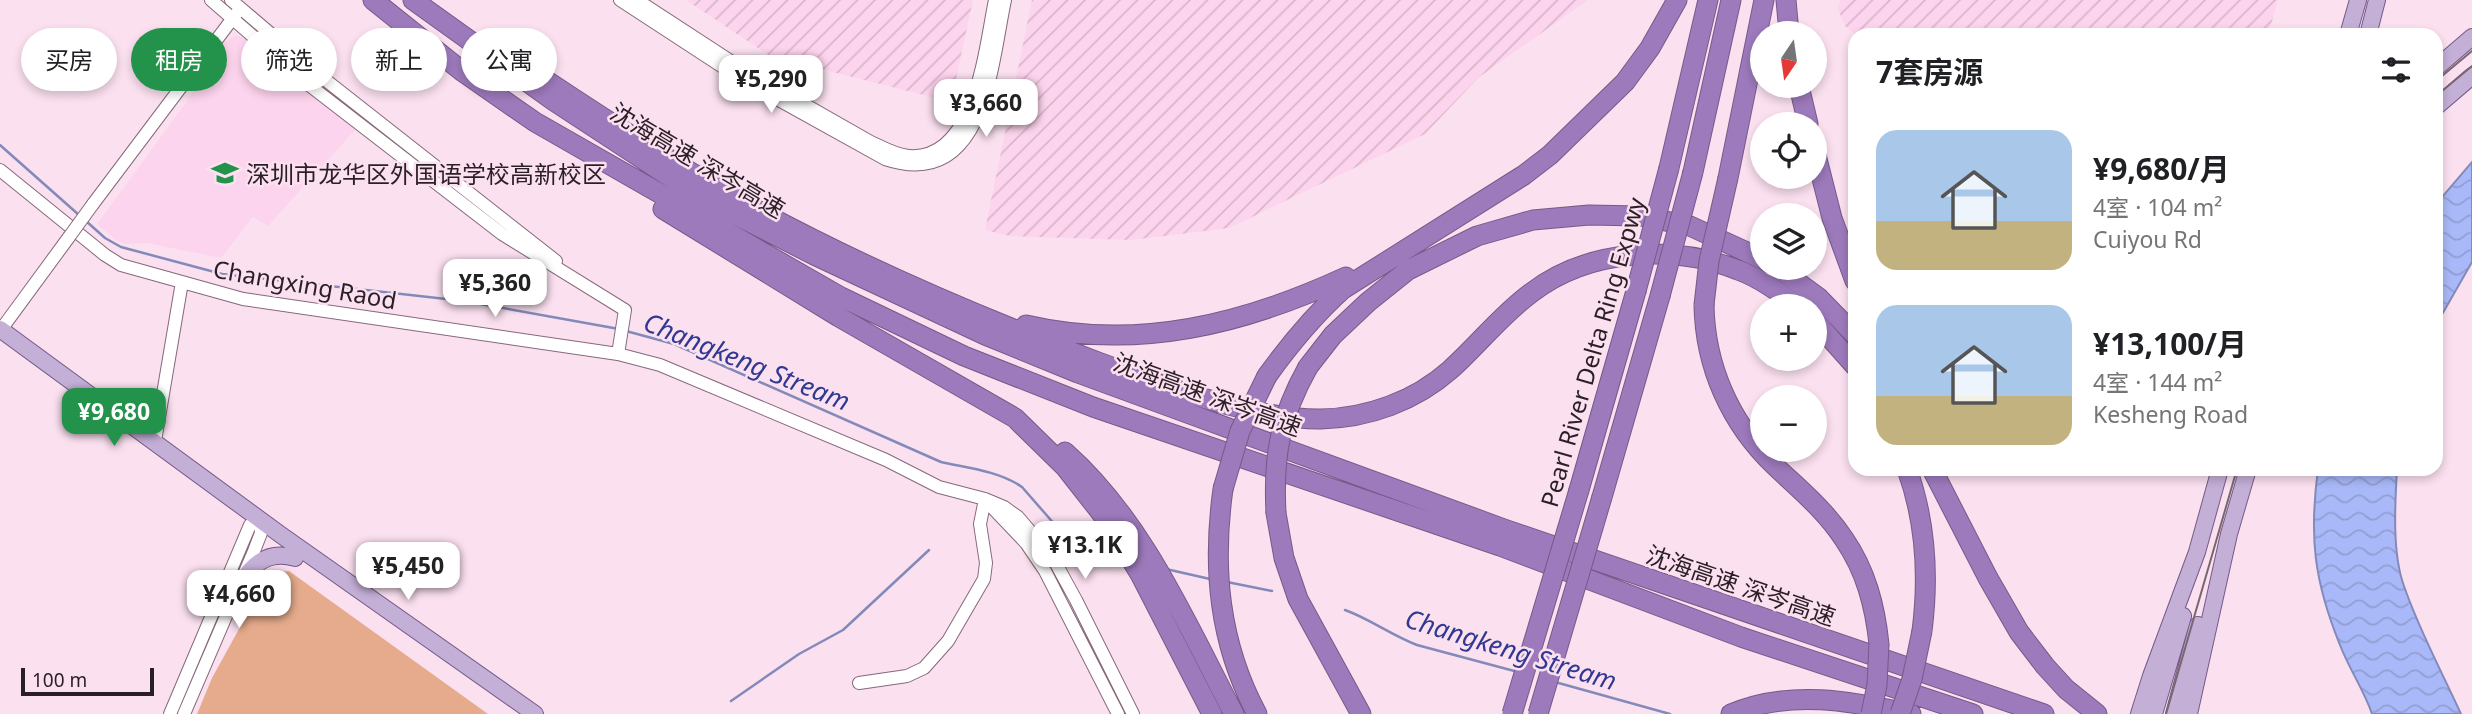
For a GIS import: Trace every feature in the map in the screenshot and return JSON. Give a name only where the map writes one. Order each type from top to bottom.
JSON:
[{"type":"highway","name":"沈海高速 深岑高速","points":[[373,0],[463,72],[535,122],[841,297],[964,356],[1093,407],[1500,546],[1741,637],[1973,714]]},
{"type":"highway","name":"沈海高速 深岑高速","points":[[413,0],[564,108],[706,198],[814,255],[985,335],[1078,373],[1504,530],[2044,714]]},
{"type":"highway","points":[[430,0],[687,171],[749,206],[950,303],[1019,332],[1143,379],[1263,412],[1322,419],[1371,412],[1415,395],[1449,371],[1534,290],[1556,276],[1611,258],[1663,254],[1716,262],[1759,279],[1780,294]]},
{"type":"highway","points":[[1257,714],[1233,659],[1225,631],[1219,594],[1218,525],[1223,489],[1240,430],[1267,376],[1292,340],[1343,289],[1524,175],[1550,155],[1632,73],[1650,48],[1677,0]]},
{"type":"highway","name":"Pearl River Delta Ring Expwy","points":[[1512,714],[1636,290],[1669,168],[1708,0]]},
{"type":"highway","name":"Pearl River Delta Ring Expwy","points":[[1538,714],[1660,296],[1693,172],[1731,0]]},
{"type":"highway","points":[[1764,0],[1709,261],[1704,305],[1709,353],[1723,394],[1745,432],[1759,450],[1814,502],[1845,540],[1868,585],[1880,644],[1877,685],[1871,714]]},
{"type":"highway","points":[[1786,0],[1788,21]]},
{"type":"highway","points":[[535,122],[694,229],[1063,449],[1112,500],[1161,578],[1234,714]]},
{"type":"highway","points":[[1825,189],[1848,262]]},
{"type":"highway","points":[[1361,714],[1298,599],[1284,558],[1276,513],[1274,483],[1283,424],[1292,396],[1308,367],[1333,335],[1408,270],[1477,236],[1533,220],[1590,215],[1642,216],[1690,226],[1750,254]]},
{"type":"highway","points":[[950,303],[993,318],[1039,328],[1104,335],[1152,334],[1205,327],[1257,313],[1324,288],[1395,255]]},
{"type":"highway","points":[[1794,280],[1819,298],[1848,328]]},
{"type":"highway","points":[[1827,334],[1848,358]]},
{"type":"highway","points":[[1015,418],[1088,493],[1140,574],[1212,714]]},
{"type":"highway","points":[[1900,714],[1912,679],[1925,606],[1925,554],[1917,503],[1909,476]]},
{"type":"highway","points":[[1936,476],[2019,632],[2066,689],[2097,714]]},
{"type":"highway","points":[[1731,714],[1771,702],[1801,699],[1861,703],[1910,714]]},
{"type":"main road","points":[[2350,28],[2358,0]]},
{"type":"main road","points":[[2370,28],[2377,0]]},
{"type":"main road","points":[[2443,62],[2472,37]]},
{"type":"main road","points":[[2443,101],[2472,76]]},
{"type":"main road","points":[[0,330],[155,442],[295,558],[517,714]]},
{"type":"main road","points":[[0,341],[257,526],[535,714]]},
{"type":"main road","points":[[2139,714],[2153,692],[2190,593],[2197,552],[2218,476]]},
{"type":"main road","points":[[2183,708],[2246,476]]},
{"type":"main road","points":[[241,583],[252,567],[263,559],[277,555],[295,558]]},
{"type":"main road","points":[[2153,692],[2154,714]]},
{"type":"street","points":[[211,0],[235,9],[550,256],[565,272],[625,310],[618,354]]},
{"type":"street","points":[[620,0],[741,79],[884,159],[909,166],[960,147],[975,125],[1005,0]]},
{"type":"street","points":[[637,0],[746,71],[888,150],[901,155],[939,155]]},
{"type":"street","points":[[939,155],[956,134],[971,104],[995,0]]},
{"type":"street","points":[[0,330],[235,9]]},
{"type":"street","name":"Changxing Raod","points":[[0,170],[121,265],[243,299],[618,354],[660,365],[904,468],[939,487],[1004,507],[1018,517],[1053,558],[1133,714]]},
{"type":"street","points":[[155,442],[182,282]]},
{"type":"street","points":[[859,683],[907,676],[924,668],[948,642],[984,579],[986,563],[980,524],[985,499]]},
{"type":"street","points":[[985,499],[1026,543],[1045,571],[1118,714]]},
{"type":"street","points":[[184,714],[241,583],[257,526]]},
{"type":"street","points":[[170,714],[257,526]]},
{"type":"shaded area","points":[[686,0],[973,0],[951,102],[770,56]]},
{"type":"shaded area","points":[[1032,0],[1588,0],[1479,77],[1425,134],[1229,228],[1131,240],[1010,236],[985,230]]},
{"type":"shaded area","points":[[1840,0],[2278,0],[2270,28],[1848,28],[1838,9]]},
{"type":"shaded area","name":"深圳市龙华区外国语学校高新校区","points":[[235,36],[241,37],[241,91],[309,91],[356,129],[268,226],[253,217],[221,258],[147,243],[126,244],[116,240],[97,224],[193,91],[227,91],[227,40]]},
{"type":"shaded area","points":[[289,571],[488,714],[197,714],[212,678],[239,629],[261,574]]},
{"type":"water","points":[[2472,162],[2472,262],[2443,313],[2443,196]]},
{"type":"water","points":[[2317,476],[2397,476],[2395,528],[2400,573],[2417,619],[2461,714],[2372,714],[2340,645],[2324,600],[2314,538]]},
{"type":"waterway","name":"Changkeng Stream","points":[[0,145],[79,215]]},
{"type":"waterway","name":"Changkeng Stream","points":[[86,221],[105,238],[121,247],[222,274],[464,301],[619,329]]},
{"type":"waterway","name":"Changkeng Stream","points":[[626,331],[674,344],[941,462],[1003,477],[1022,487],[1077,547],[1088,552],[1119,554]]},
{"type":"waterway","points":[[731,701],[799,654],[843,630],[929,550]]},
{"type":"waterway","name":"Changkeng Stream","points":[[1166,569],[1210,579]]},
{"type":"waterway","name":"Changkeng Stream","points":[[1227,582],[1272,591]]},
{"type":"waterway","name":"Changkeng Stream","points":[[1345,610],[1417,645],[1518,672]]},
{"type":"waterway","name":"Changkeng Stream","points":[[1555,682],[1670,714]]},
{"type":"tram line","points":[[2443,75],[2472,51]]},
{"type":"tram line","points":[[2443,90],[2472,66]]},
{"type":"tram line","points":[[2166,714],[2235,476]]},
{"type":"place","name":"深圳市龙华区外国语学校高新校区","points":[[225,173]]}]
